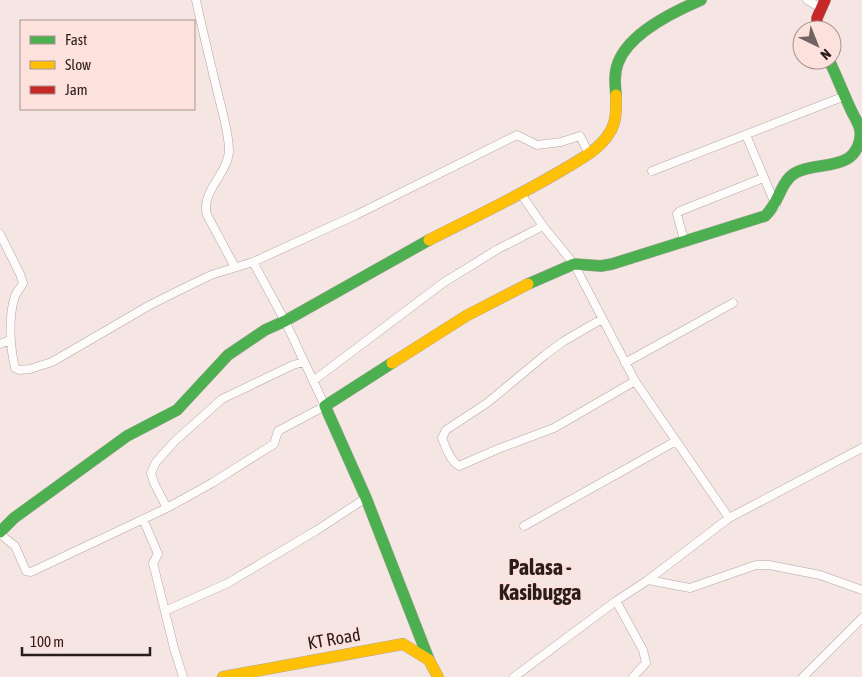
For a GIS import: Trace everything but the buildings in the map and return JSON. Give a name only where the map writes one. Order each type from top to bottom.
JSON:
[{"type":"main road","points":[[0,533],[14,518],[127,436],[177,410],[228,355],[265,330],[285,321],[440,235],[537,186],[588,154],[610,133],[614,122],[616,72],[618,62],[625,50],[653,26],[686,6],[702,0]]},
{"type":"main road","points":[[816,20],[824,3]]},
{"type":"main road","points":[[428,660],[366,498],[325,406],[466,316],[536,280],[574,264],[601,266],[612,264],[684,240],[756,220],[772,212],[782,188],[793,174],[817,166],[846,161],[854,156],[861,141],[860,130],[833,70]]},
{"type":"main road","name":"KT Road","points":[[223,677],[403,644],[428,660],[438,677]]},
{"type":"street","points":[[196,0],[223,116],[229,152],[205,208],[235,267]]},
{"type":"street","points":[[807,0],[824,3]]},
{"type":"street","points":[[652,171],[746,135],[786,117],[845,96]]},
{"type":"street","points":[[0,234],[23,283],[16,294],[14,302],[10,340],[15,368],[19,370],[52,362],[150,305],[211,276],[253,262],[356,215],[517,135],[537,145],[561,142],[580,136],[588,154]]},
{"type":"street","points":[[746,135],[776,206]]},
{"type":"street","points":[[684,240],[677,214],[680,211],[763,178]]},
{"type":"street","points":[[521,194],[543,226],[574,264],[635,381],[729,518]]},
{"type":"street","points":[[313,381],[442,283],[490,253],[543,226]]},
{"type":"street","points":[[0,533],[15,546],[26,571],[31,572],[167,508],[212,483],[274,444],[278,431],[325,406],[285,321],[253,262]]},
{"type":"street","points":[[626,362],[733,303]]},
{"type":"street","points":[[602,319],[564,341],[487,403],[446,430],[442,438],[447,450],[455,463],[460,466],[466,464],[498,449],[554,428],[635,381]]},
{"type":"street","points":[[0,344],[10,340]]},
{"type":"street","points":[[167,508],[151,473],[156,462],[165,452],[210,408],[222,399],[293,365],[304,362]]},
{"type":"street","points":[[524,526],[676,441]]},
{"type":"street","points":[[514,677],[616,601],[648,580],[729,518],[862,448]]},
{"type":"street","points":[[165,611],[228,583],[317,530],[366,498]]},
{"type":"street","points":[[143,519],[158,554],[153,563],[183,677]]},
{"type":"street","points":[[648,580],[690,588],[756,566],[769,565],[820,575],[862,590]]},
{"type":"street","points":[[616,601],[643,650],[646,663],[633,677]]},
{"type":"street","points":[[803,677],[862,618]]},
{"type":"traffic: fast","points":[[616,95],[615,79],[618,63],[632,42],[665,17],[701,0]]},
{"type":"traffic: fast","points":[[528,284],[574,264],[601,266],[612,264],[765,216],[770,211],[786,182],[795,173],[808,168],[841,162],[850,157],[856,151],[859,143],[860,130],[833,70]]},
{"type":"traffic: fast","points":[[0,532],[14,518],[127,436],[177,410],[228,355],[265,330],[285,321],[429,240]]},
{"type":"traffic: fast","points":[[392,363],[325,406],[366,498],[429,660]]},
{"type":"traffic: slow","points":[[429,240],[527,190],[594,150],[605,139],[612,128],[616,114],[616,95]]},
{"type":"traffic: slow","points":[[392,363],[466,316],[528,284]]},
{"type":"traffic: slow","points":[[223,677],[403,644],[429,660],[438,677]]},
{"type":"traffic: jam","points":[[817,20],[825,0]]},
{"type":"district","name":"Palasa - Kasibugga","points":[[540,580]]}]
